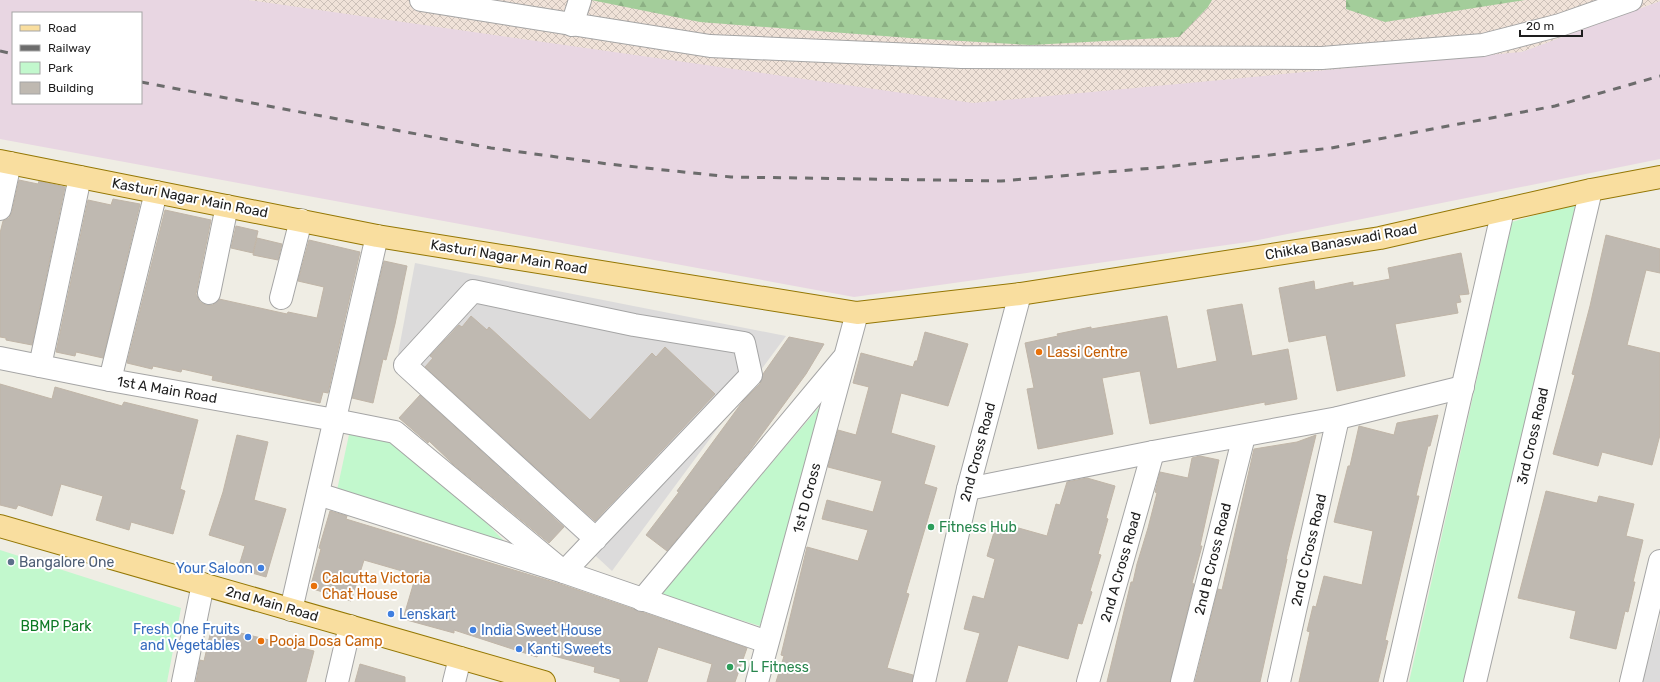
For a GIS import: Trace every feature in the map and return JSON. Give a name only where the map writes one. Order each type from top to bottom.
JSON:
[{"type":"main road","name":"Kasturi Nagar Main Road","points":[[5,162],[377,236],[857,313],[1020,294]]},
{"type":"main road","name":"Chikka Banaswadi Road","points":[[1020,294],[1380,238],[1591,190],[1660,177]]},
{"type":"main road","name":"2nd Main Road","points":[[0,526],[540,682]]},
{"type":"street","points":[[421,0],[710,46],[960,57],[1322,58],[1483,45],[1560,25],[1631,0]]},
{"type":"street","points":[[572,25],[580,0]]},
{"type":"street","points":[[0,208],[5,162]]},
{"type":"street","points":[[40,366],[80,177]]},
{"type":"street","name":"3rd Cross Road","points":[[1475,682],[1591,190]]},
{"type":"street","points":[[110,380],[156,192]]},
{"type":"street","points":[[209,293],[227,206]]},
{"type":"street","points":[[1395,682],[1503,210]]},
{"type":"street","points":[[281,298],[301,220]]},
{"type":"street","points":[[291,610],[377,236]]},
{"type":"street","points":[[564,572],[596,539],[751,375],[744,343],[634,325],[473,291],[405,365],[596,539]]},
{"type":"street","name":"2nd Cross Road","points":[[924,682],[968,489],[1020,294]]},
{"type":"street","name":"1st D Cross","points":[[757,682],[857,313]]},
{"type":"street","points":[[642,600],[847,354]]},
{"type":"street","name":"1st A Main Road","points":[[0,358],[110,380],[395,432],[564,572]]},
{"type":"street","points":[[968,489],[1153,452],[1338,418],[1463,387]]},
{"type":"street","name":"2nd C Cross Road","points":[[1279,682],[1338,418]]},
{"type":"street","name":"2nd B Cross Road","points":[[1182,682],[1244,436]]},
{"type":"street","name":"2nd A Cross Road","points":[[1088,682],[1153,452]]},
{"type":"street","points":[[318,494],[564,572],[767,642]]},
{"type":"street","points":[[1631,682],[1660,560]]},
{"type":"street","points":[[184,682],[203,584]]},
{"type":"street","points":[[337,682],[350,626]]},
{"type":"street","points":[[454,682],[460,658]]},
{"type":"shaded area","points":[[0,0],[248,0],[1521,52],[1660,1],[1660,159],[1248,242],[854,297],[0,139]]},
{"type":"shaded area","points":[[248,0],[1660,1],[1521,52],[973,103]]},
{"type":"shaded area","points":[[415,263],[786,336],[612,571],[395,370]]},
{"type":"shaded area","points":[[1660,619],[1660,682],[1642,682]]},
{"type":"green space","points":[[591,0],[1212,0],[1208,7],[1179,37],[1031,45],[910,38],[700,22]]},
{"type":"green space","points":[[1346,0],[1525,0],[1385,22],[1346,9]]},
{"type":"green space","points":[[1576,203],[1464,682],[1409,682],[1512,222]]},
{"type":"green space","points":[[821,405],[760,626],[659,595]]},
{"type":"green space","points":[[350,430],[392,440],[469,505],[509,546],[336,495]]},
{"type":"green space","name":"BBMP Park","points":[[0,550],[181,608],[167,682],[0,682]]},
{"type":"building","points":[[19,180],[38,184],[39,181],[65,187],[32,345],[6,340],[6,338],[0,337],[0,233],[3,221],[9,218],[12,212]]},
{"type":"building","points":[[113,199],[140,204],[103,358],[76,352],[75,356],[56,352],[88,200],[111,205]]},
{"type":"building","points":[[165,210],[211,220],[196,294],[200,302],[206,305],[213,305],[219,299],[287,314],[288,312],[317,318],[324,287],[298,281],[309,240],[360,252],[328,393],[323,392],[320,403],[212,380],[213,376],[182,369],[181,372],[153,366],[152,369],[127,363]]},
{"type":"building","points":[[236,226],[258,231],[253,253],[231,248]]},
{"type":"building","points":[[1606,235],[1660,249],[1660,273],[1646,270],[1627,345],[1660,353],[1660,435],[1652,465],[1602,452],[1598,466],[1553,454],[1575,375],[1572,374],[1590,306]]},
{"type":"building","points":[[257,238],[282,244],[278,260],[253,255]]},
{"type":"building","points":[[1461,253],[1469,294],[1459,295],[1461,302],[1456,303],[1458,313],[1395,324],[1405,376],[1337,391],[1326,335],[1289,342],[1279,288],[1314,281],[1315,290],[1353,282],[1353,286],[1390,279],[1388,268]]},
{"type":"building","points":[[384,261],[407,266],[395,324],[386,360],[383,359],[373,403],[352,398]]},
{"type":"building","points":[[1242,304],[1252,356],[1288,349],[1297,399],[1265,405],[1265,402],[1150,424],[1140,371],[1102,378],[1113,434],[1038,449],[1027,389],[1034,388],[1025,343],[1058,336],[1057,334],[1091,327],[1091,329],[1167,316],[1177,369],[1217,361],[1207,310]]},
{"type":"building","points":[[471,316],[487,330],[489,327],[590,420],[652,353],[656,357],[665,347],[715,394],[595,521],[425,367],[433,358],[430,356],[459,325],[462,327]]},
{"type":"building","points":[[925,332],[968,344],[948,406],[901,393],[891,433],[935,446],[924,484],[937,488],[906,593],[909,594],[887,668],[913,675],[912,682],[776,682],[784,656],[781,655],[807,547],[858,561],[868,530],[822,519],[827,500],[873,512],[882,481],[828,467],[838,430],[856,435],[869,387],[853,383],[861,353],[913,367],[915,361],[917,361]]},
{"type":"building","points":[[789,337],[824,344],[806,374],[749,452],[667,551],[646,535],[679,492],[677,491],[743,401],[760,384],[763,374]]},
{"type":"building","points":[[0,384],[52,399],[55,387],[122,406],[124,402],[198,420],[180,489],[185,491],[173,534],[131,522],[129,530],[96,520],[103,496],[61,484],[52,516],[18,505],[16,509],[0,505]]},
{"type":"building","points":[[420,395],[564,527],[549,543],[453,464],[429,441],[428,443],[399,418]]},
{"type":"building","points":[[1438,415],[1430,446],[1428,446],[1416,496],[1419,496],[1385,640],[1388,641],[1378,682],[1299,682],[1310,632],[1307,631],[1313,606],[1316,607],[1324,576],[1362,585],[1373,531],[1334,522],[1348,466],[1350,466],[1359,426],[1394,435],[1397,423]]},
{"type":"building","points":[[237,435],[268,442],[254,500],[286,509],[266,577],[238,569],[245,546],[209,535],[223,492]]},
{"type":"building","points":[[1316,435],[1286,559],[1260,682],[1195,682],[1218,589],[1222,590],[1254,449],[1297,442]]},
{"type":"building","points":[[1200,456],[1219,460],[1200,546],[1202,546],[1192,583],[1194,584],[1170,682],[1107,682],[1131,582],[1133,582],[1157,493],[1155,492],[1160,472],[1188,478],[1192,458]]},
{"type":"building","points":[[1087,478],[1115,486],[1106,518],[1108,519],[1098,554],[1101,555],[1090,591],[1092,592],[1082,624],[1078,623],[1068,659],[1018,645],[1007,682],[966,682],[980,633],[964,629],[973,596],[984,599],[995,559],[987,556],[997,522],[1047,536],[1056,504],[1060,505],[1067,482]]},
{"type":"building","points":[[1546,491],[1597,503],[1599,496],[1634,504],[1626,536],[1643,540],[1633,582],[1635,582],[1628,612],[1625,611],[1616,649],[1570,638],[1576,611],[1518,598]]},
{"type":"building","points":[[330,511],[347,516],[346,519],[560,584],[747,648],[735,682],[707,682],[712,664],[658,647],[647,682],[620,682],[620,679],[594,672],[595,667],[539,652],[537,657],[454,630],[454,633],[403,619],[416,575],[364,560],[351,601],[310,588],[321,549],[319,548]]},
{"type":"building","points":[[212,626],[314,651],[306,682],[196,682],[200,660],[204,661]]},
{"type":"building","points":[[360,664],[405,677],[405,682],[355,682]]},
{"type":"railway","points":[[0,51],[12,54]]},
{"type":"railway","points":[[142,82],[491,148],[608,164],[731,177],[1001,181],[1165,167],[1331,148],[1555,106],[1660,76]]},
{"type":"place","name":"Lassi Centre","points":[[1039,352]]},
{"type":"place","name":"Fitness Hub","points":[[931,527]]},
{"type":"place","name":"Bangalore One","points":[[11,562]]},
{"type":"place","name":"Your Saloon","points":[[261,568]]},
{"type":"place","name":"Calcutta Victoria Chat House","points":[[314,586]]},
{"type":"place","name":"Lenskart","points":[[391,614]]},
{"type":"place","name":"India Sweet House","points":[[473,630]]},
{"type":"place","name":"Fresh One Fruits and Vegetables","points":[[248,637]]},
{"type":"place","name":"Pooja Dosa Camp","points":[[261,641]]},
{"type":"place","name":"Kanti Sweets","points":[[519,649]]},
{"type":"place","name":"J L Fitness","points":[[730,667]]}]
